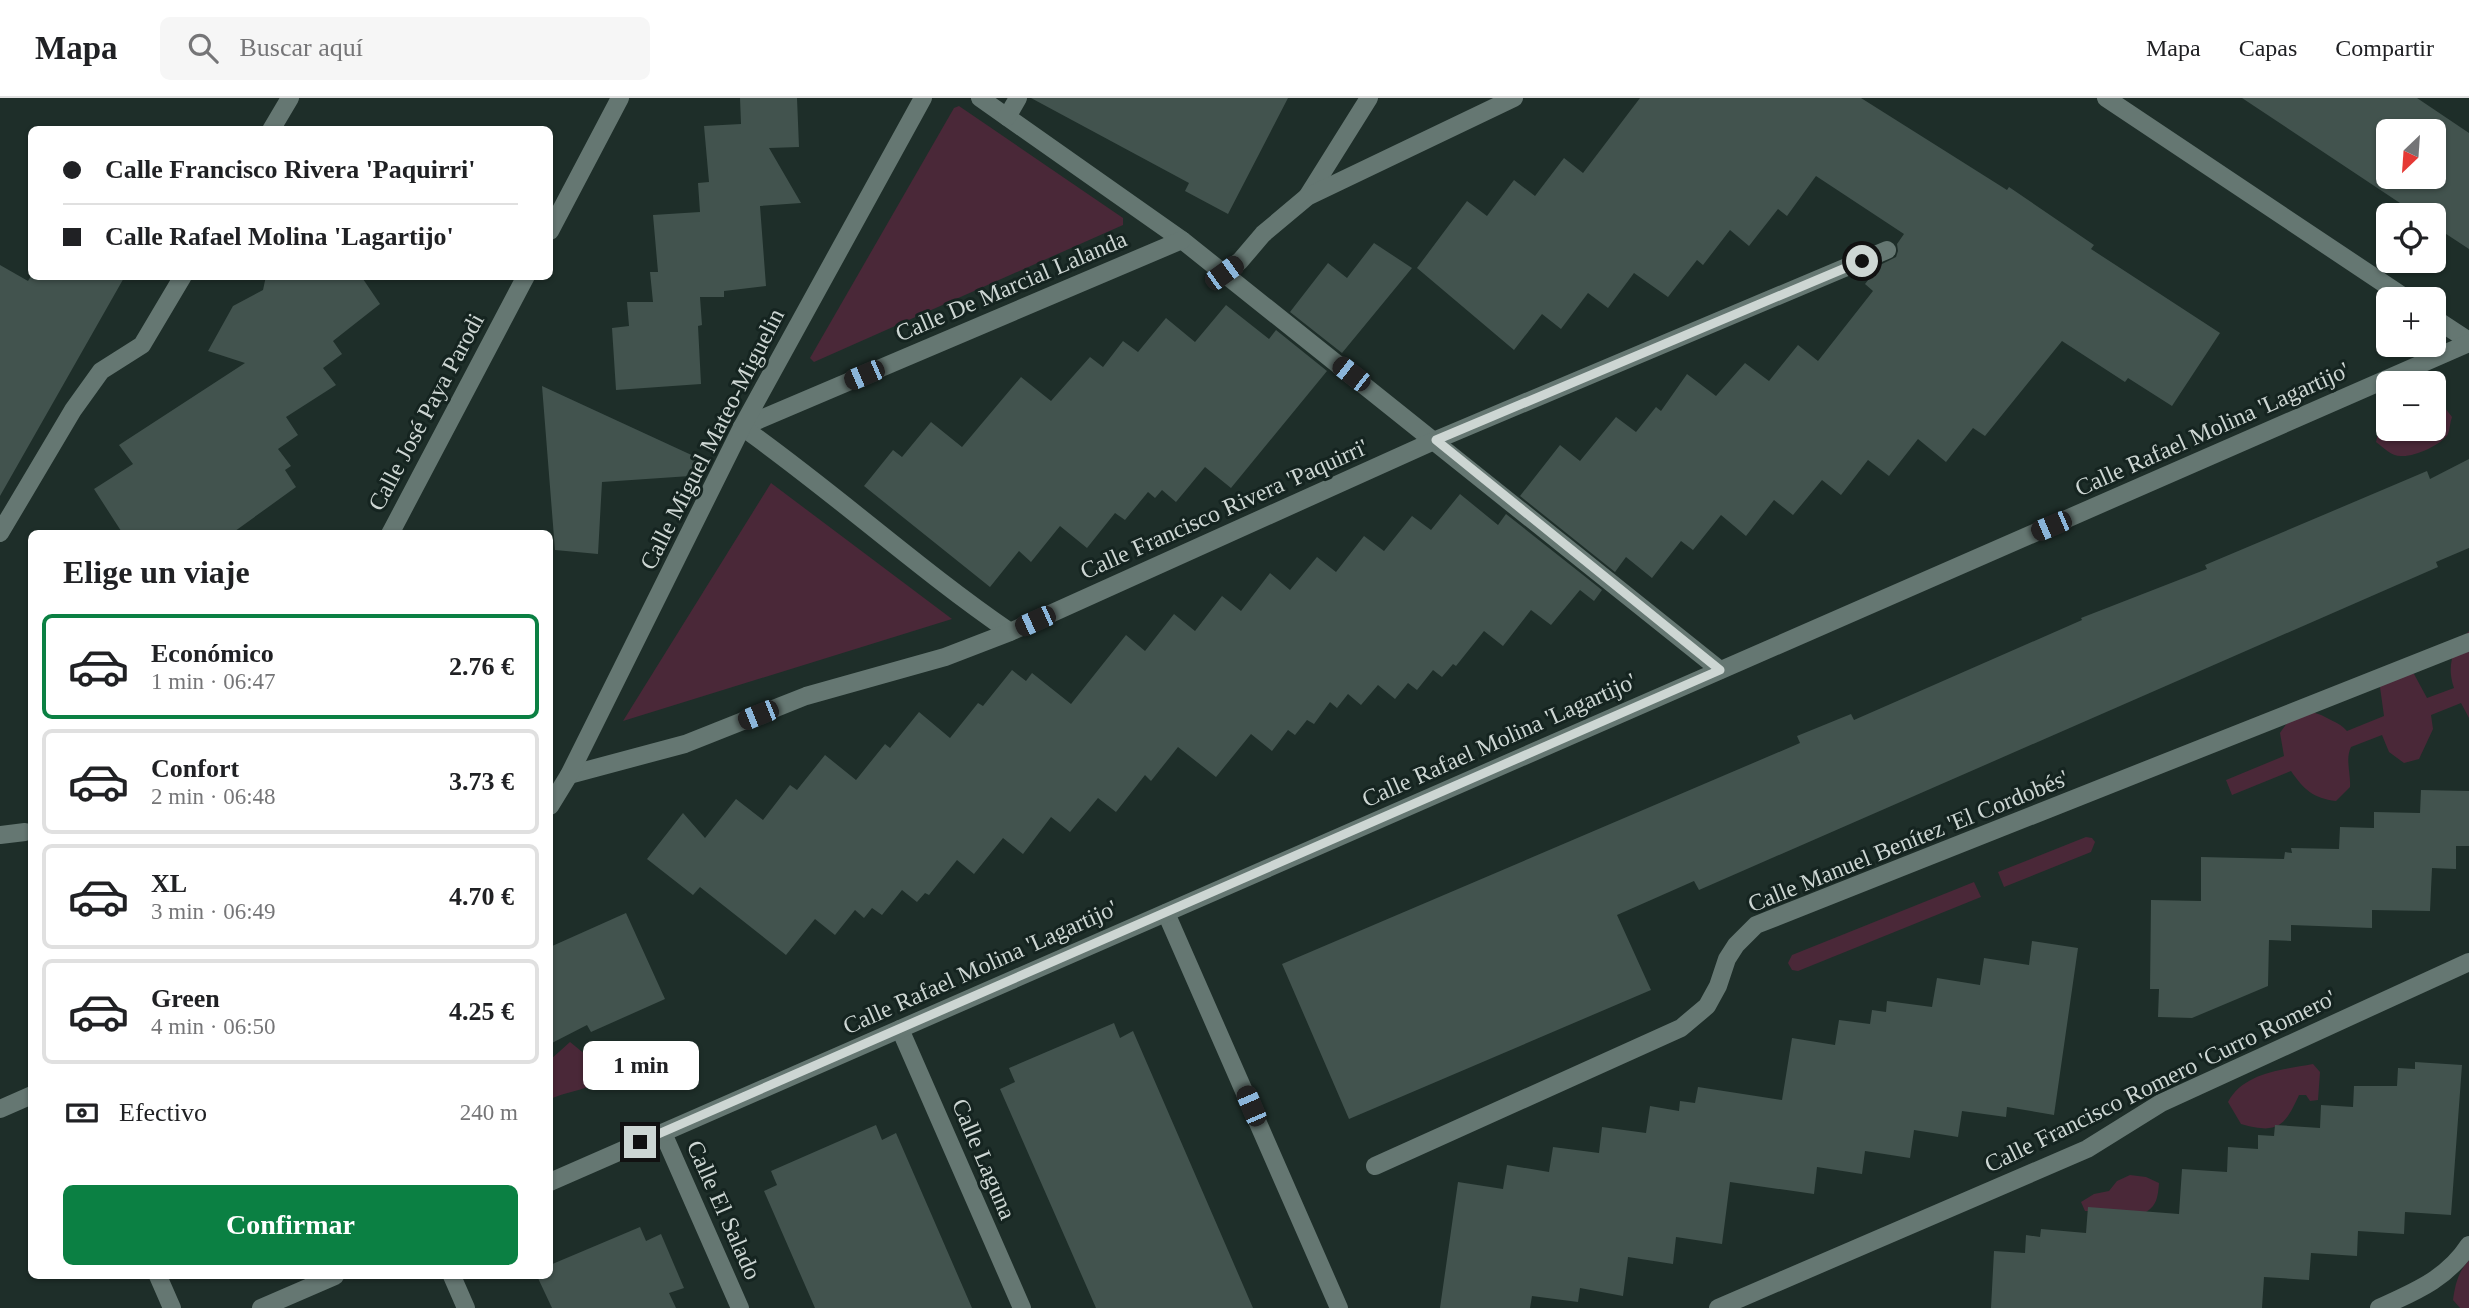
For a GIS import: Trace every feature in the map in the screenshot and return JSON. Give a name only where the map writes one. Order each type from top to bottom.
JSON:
[{"type":"street","points":[[273,126],[290,98]]},
{"type":"street","points":[[553,226],[620,98]]},
{"type":"street","name":"Calle Miguel Mateo-Miguelin","points":[[553,801],[569,775],[742,427],[923,98]]},
{"type":"street","points":[[980,98],[1182,240],[1436,440],[1720,670]]},
{"type":"street","points":[[1007,117],[1018,98]]},
{"type":"street","points":[[1307,197],[1368,98]]},
{"type":"street","points":[[1224,273],[1240,261],[1263,234],[1307,197],[1514,98]]},
{"type":"street","points":[[2106,98],[2389,287]]},
{"type":"street","name":"Calle De Marcial Lalanda","points":[[742,427],[1182,240]]},
{"type":"street","name":"Calle Francisco Rivera 'Paquirri'","points":[[569,775],[685,744],[806,696],[945,657],[1010,632],[1436,440],[1887,250]]},
{"type":"street","points":[[0,533],[73,410],[101,371],[142,345],[181,280]]},
{"type":"street","name":"Calle José Paya Parodi","points":[[392,530],[524,280]]},
{"type":"street","points":[[2446,326],[2469,342]]},
{"type":"street","name":"Calle Rafael Molina 'Lagartijo'","points":[[553,1181],[2469,342]]},
{"type":"street","points":[[742,427],[793,463],[965,601],[1010,632]]},
{"type":"street","name":"Calle Manuel Benítez 'El Cordobés'","points":[[1375,1166],[1681,1028],[1707,1006],[1736,944],[1756,925],[2469,642]]},
{"type":"street","points":[[0,835],[25,832]]},
{"type":"street","points":[[1166,913],[1339,1308]]},
{"type":"street","name":"Calle Francisco Romero 'Curro Romero'","points":[[1717,1308],[2087,1149],[2161,1103],[2469,962]]},
{"type":"street","name":"Calle Laguna","points":[[900,1029],[1022,1308]]},
{"type":"street","points":[[0,1109],[28,1097]]},
{"type":"street","name":"Calle El Salado","points":[[663,1132],[740,1308]]},
{"type":"street","points":[[2379,1308],[2426,1286],[2449,1271],[2469,1245]]},
{"type":"street","points":[[160,1279],[172,1308]]},
{"type":"street","points":[[261,1308],[328,1279]]},
{"type":"street","points":[[453,1279],[466,1308]]},
{"type":"shaded area","points":[[959,106],[1123,218],[1123,225],[814,362],[810,358],[954,108]]},
{"type":"shaded area","points":[[2446,409],[2452,417],[2446,436]]},
{"type":"shaded area","points":[[2441,441],[2407,456],[2397,456],[2376,442]]},
{"type":"shaded area","points":[[771,483],[952,619],[623,721]]},
{"type":"shaded area","points":[[2469,631],[2469,718],[2461,703],[2431,715],[2433,729],[2419,759],[2404,763],[2389,752],[2382,735],[2351,747],[2348,762],[2350,787],[2336,801],[2310,792],[2291,771],[2232,795],[2226,780],[2284,756],[2280,733],[2295,716],[2306,712],[2319,714],[2347,731],[2384,716],[2380,687],[2382,673],[2394,666],[2414,674],[2427,698],[2454,688],[2452,657]]},
{"type":"shaded area","points":[[2086,837],[2095,842],[2091,852],[2004,887],[1998,872]]},
{"type":"shaded area","points":[[1974,882],[1981,897],[1798,971],[1792,970],[1788,963],[1792,955]]},
{"type":"shaded area","points":[[570,1042],[597,1064],[612,1068],[593,1085],[553,1098],[553,1057]]},
{"type":"shaded area","points":[[2313,1064],[2320,1072],[2318,1100],[2310,1101],[2306,1095],[2299,1095],[2289,1115],[2278,1126],[2263,1128],[2241,1124],[2228,1102],[2244,1084],[2265,1074]]},
{"type":"shaded area","points":[[2130,1175],[2146,1177],[2159,1183],[2152,1208],[2144,1213],[2085,1211],[2081,1202],[2094,1194],[2109,1191],[2117,1181]]},
{"type":"shaded area","points":[[2469,1260],[2469,1308],[2460,1308],[2453,1300],[2455,1289]]},
{"type":"building","points":[[740,98],[797,98],[799,147],[769,148],[801,203],[760,206],[766,286],[724,291],[724,297],[700,297],[702,325],[698,326],[701,384],[616,390],[612,328],[629,326],[627,302],[653,302],[650,272],[658,272],[653,215],[700,212],[698,183],[709,182],[704,126],[741,124]]},
{"type":"building","points":[[1031,98],[1288,98],[1228,214],[1185,191],[1189,183]]},
{"type":"building","points":[[1640,98],[1861,98],[2007,190],[2009,187],[2094,245],[2091,249],[2220,333],[2172,406],[2128,378],[2125,382],[2062,341],[1985,436],[1973,428],[1946,462],[1918,439],[1889,476],[1868,460],[1841,495],[1822,480],[1793,515],[1774,500],[1746,536],[1721,515],[1693,550],[1681,541],[1652,578],[1626,557],[1615,572],[1520,496],[1560,445],[1580,461],[1616,417],[1636,432],[1656,407],[1661,411],[1687,374],[1716,396],[1745,363],[1769,381],[1798,345],[1818,361],[1873,291],[1865,284],[1880,265],[1896,257],[1897,244],[1904,234],[1816,176],[1787,216],[1778,209],[1749,246],[1730,230],[1703,265],[1697,260],[1668,297],[1634,273],[1608,308],[1588,293],[1561,329],[1542,314],[1514,350],[1417,268],[1467,201],[1487,216],[1514,180],[1535,196],[1564,158],[1583,173]]},
{"type":"building","points":[[2242,98],[2417,98],[2469,133],[2469,249],[2446,234],[2446,203],[2400,203],[2379,189],[2446,189],[2446,119],[2376,119],[2376,187]]},
{"type":"building","points":[[1374,243],[1412,268],[1342,353],[1290,312],[1328,263],[1347,278]]},
{"type":"building","points":[[0,265],[28,281],[123,280],[0,496]]},
{"type":"building","points":[[265,280],[364,280],[380,304],[333,341],[342,354],[323,368],[336,385],[286,417],[298,435],[278,449],[291,466],[285,470],[296,487],[237,530],[120,530],[94,489],[133,464],[119,445],[245,363],[208,351],[233,306],[263,290]]},
{"type":"building","points":[[1226,305],[1269,339],[1276,330],[1327,371],[1231,488],[1205,467],[1176,502],[1162,490],[1155,498],[1148,492],[1125,520],[1115,513],[1087,548],[1060,526],[1031,562],[1019,551],[990,587],[864,486],[893,450],[902,457],[931,422],[962,447],[1021,377],[1051,401],[1090,357],[1103,367],[1123,341],[1138,352],[1166,318],[1195,342]]},
{"type":"building","points":[[542,386],[711,464],[705,475],[602,482],[598,554],[555,550]]},
{"type":"building","points":[[2469,459],[2469,548],[2436,562],[2438,567],[1699,890],[1694,881],[1617,915],[1651,990],[1349,1119],[1282,964],[1800,743],[1797,736],[1851,714],[1854,720],[2082,620],[2081,618],[2207,569],[2205,565],[2427,471],[2430,479]]},
{"type":"building","points":[[1460,494],[1498,525],[1506,514],[1602,590],[1594,601],[1580,590],[1551,625],[1531,610],[1503,646],[1484,631],[1456,666],[1453,664],[1442,677],[1433,670],[1417,690],[1408,683],[1395,699],[1378,685],[1361,705],[1348,694],[1337,708],[1330,702],[1314,724],[1307,720],[1295,735],[1288,730],[1272,751],[1251,734],[1216,777],[1178,747],[1151,781],[1145,775],[1116,812],[1098,798],[1070,832],[1051,817],[1023,854],[1003,838],[974,874],[957,860],[929,895],[925,893],[917,902],[902,890],[882,915],[872,908],[864,918],[855,910],[835,935],[815,919],[786,955],[700,887],[693,895],[647,859],[683,813],[705,838],[736,799],[763,820],[790,785],[797,790],[825,755],[856,780],[885,744],[890,748],[919,712],[950,738],[978,703],[983,706],[1012,670],[1026,681],[1032,673],[1071,704],[1126,635],[1145,651],[1174,614],[1195,631],[1222,596],[1241,611],[1270,573],[1290,590],[1317,557],[1336,572],[1364,536],[1384,551],[1412,516],[1431,530]]},
{"type":"building","points":[[2421,790],[2469,791],[2469,846],[2456,846],[2456,869],[2432,868],[2430,911],[2372,910],[2372,928],[2291,925],[2291,941],[2269,940],[2268,986],[2192,1018],[2158,1017],[2159,989],[2150,989],[2151,900],[2201,901],[2201,857],[2284,859],[2285,852],[2292,853],[2291,848],[2339,849],[2340,827],[2374,828],[2374,812],[2420,813]]},
{"type":"building","points":[[626,913],[665,999],[591,1032],[587,1025],[553,1042],[553,946]]},
{"type":"building","points":[[2032,941],[2078,948],[2054,1115],[2007,1107],[2006,1117],[1962,1111],[1958,1137],[1914,1130],[1910,1158],[1865,1151],[1862,1174],[1817,1167],[1814,1194],[1730,1182],[1722,1244],[1676,1237],[1673,1264],[1628,1257],[1623,1296],[1580,1288],[1578,1302],[1532,1296],[1530,1308],[1440,1308],[1458,1182],[1503,1189],[1507,1165],[1549,1172],[1553,1147],[1599,1153],[1602,1127],[1646,1133],[1650,1106],[1679,1111],[1680,1101],[1695,1103],[1698,1087],[1782,1100],[1792,1038],[1835,1045],[1839,1020],[1870,1024],[1872,1010],[1886,1012],[1887,1001],[1932,1007],[1937,978],[1980,985],[1984,958],[2029,965]]},
{"type":"building","points":[[1114,1023],[1120,1038],[1133,1031],[1253,1308],[1096,1308],[1000,1089],[1015,1082],[1009,1068]]},
{"type":"building","points":[[2415,1062],[2462,1065],[2451,1215],[2405,1212],[2404,1234],[2358,1231],[2357,1256],[2311,1253],[2309,1280],[2264,1277],[2262,1308],[1991,1308],[1994,1251],[2025,1253],[2026,1235],[2040,1237],[2041,1229],[2086,1233],[2088,1207],[2179,1214],[2182,1169],[2227,1172],[2228,1147],[2258,1149],[2258,1135],[2274,1136],[2275,1125],[2320,1128],[2321,1105],[2353,1107],[2354,1086],[2397,1086],[2398,1068],[2415,1069]]},
{"type":"building","points":[[876,1125],[882,1140],[896,1133],[972,1308],[815,1308],[764,1191],[777,1185],[771,1171]]},
{"type":"building","points":[[640,1227],[646,1241],[661,1234],[684,1288],[669,1293],[676,1308],[552,1308],[538,1279],[553,1279],[553,1264]]},
{"type":"route","points":[[640,1142],[1720,670],[1436,440],[1862,261]]}]
